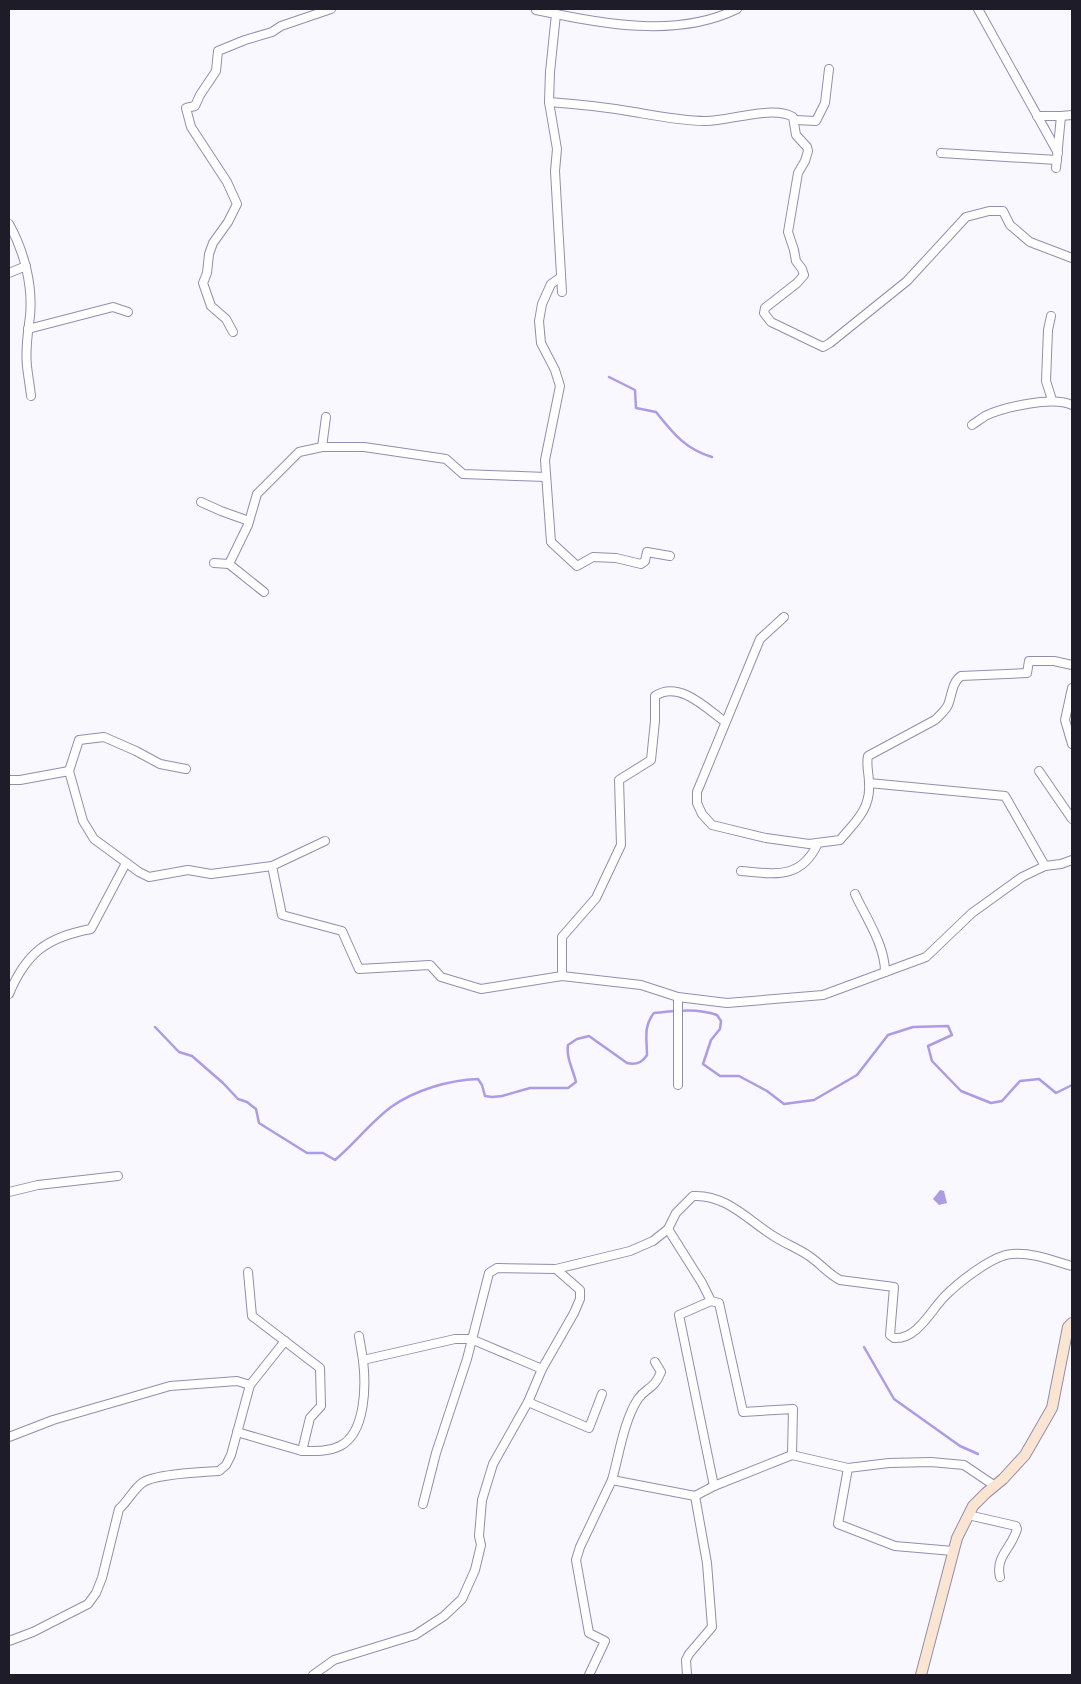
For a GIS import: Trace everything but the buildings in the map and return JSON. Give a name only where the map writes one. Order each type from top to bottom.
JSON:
[{"type":"main road","points":[[921,1675],[953,1551],[968,1515],[979,1499],[996,1486],[1025,1454],[1052,1408],[1068,1327],[1072,1323]]},
{"type":"street","points":[[233,332],[226,319],[211,306],[203,283],[213,243],[228,222],[237,204],[227,182],[191,127],[186,108],[195,106],[216,71],[218,52],[245,40],[272,32],[281,26],[331,9]]},
{"type":"street","points":[[536,9],[597,23],[629,26],[679,25],[722,16],[737,9]]},
{"type":"street","points":[[978,9],[1037,116],[1057,160]]},
{"type":"street","points":[[556,14],[549,102],[557,149],[555,171],[562,292]]},
{"type":"street","points":[[795,120],[816,120],[825,103],[830,69]]},
{"type":"street","points":[[549,102],[708,121],[766,113],[791,115],[795,120],[796,135],[807,147],[808,151],[798,173],[788,232],[796,262],[804,274],[797,283],[765,308],[764,313],[771,322],[823,347],[906,281],[966,217],[989,210],[1003,211],[1010,225],[1030,242],[1072,258]]},
{"type":"street","points":[[1037,116],[1072,115]]},
{"type":"street","points":[[1057,160],[1061,116]]},
{"type":"street","points":[[941,153],[1057,160]]},
{"type":"street","points":[[9,224],[26,266],[30,285],[27,365],[31,396]]},
{"type":"street","points":[[9,273],[26,266]]},
{"type":"street","points":[[561,277],[551,284],[542,304],[539,321],[541,343],[556,370],[560,386],[545,460],[551,542],[577,566],[593,557],[616,558],[642,564],[645,561],[647,552],[670,556]]},
{"type":"street","points":[[28,329],[113,307],[128,312]]},
{"type":"street","points":[[1051,316],[1048,330],[1046,381],[1052,400]]},
{"type":"street","points":[[972,425],[986,416],[1012,408],[1052,400],[1072,405]]},
{"type":"street","points":[[322,446],[326,417]]},
{"type":"street","points":[[229,564],[249,521],[257,494],[299,452],[322,446],[364,446],[446,459],[464,474],[546,477]]},
{"type":"street","points":[[201,502],[249,521]]},
{"type":"street","points":[[214,563],[229,564],[264,592]]},
{"type":"street","points":[[784,617],[760,639],[697,792],[697,804],[702,814],[712,825],[746,834],[809,844],[840,840],[864,811],[869,797],[866,764],[868,756],[935,720],[944,712],[956,679],[961,676],[1028,674],[1028,661],[1054,661],[1072,666]]},
{"type":"street","points":[[1072,688],[1065,720],[1072,744]]},
{"type":"street","points":[[562,976],[562,937],[596,898],[621,845],[619,780],[651,760],[655,696],[660,692],[683,692],[725,722]]},
{"type":"street","points":[[186,769],[160,764],[104,737],[80,740],[69,771],[83,821],[94,839],[126,863],[149,876],[188,870],[211,874],[272,866],[325,841]]},
{"type":"street","points":[[9,780],[20,780],[69,771]]},
{"type":"street","points":[[1039,771],[1072,819]]},
{"type":"street","points":[[869,784],[1005,796],[1045,866]]},
{"type":"street","points":[[741,870],[777,874],[796,868],[812,855],[818,842]]},
{"type":"street","points":[[272,866],[282,915],[342,931],[359,969],[430,965],[440,977],[482,989],[562,976],[641,985],[678,1001],[727,1003],[823,995],[926,957],[972,913],[1022,877],[1045,866],[1061,864],[1072,860]]},
{"type":"street","points":[[9,994],[21,969],[40,949],[54,939],[70,933],[91,929],[126,863]]},
{"type":"street","points":[[855,894],[880,946],[885,964],[885,972]]},
{"type":"street","points":[[678,1001],[678,1085]]},
{"type":"street","points":[[9,1192],[38,1185],[118,1176]]},
{"type":"street","points":[[423,1504],[436,1453],[467,1359],[490,1273],[496,1268],[556,1269],[630,1251],[653,1241],[668,1230],[676,1212],[693,1196],[704,1195],[724,1202],[777,1238],[810,1256],[834,1277],[853,1283],[894,1287],[890,1334],[894,1338],[908,1336],[945,1296],[974,1271],[999,1258],[1011,1254],[1024,1254],[1072,1266]]},
{"type":"street","points":[[668,1230],[702,1283],[711,1301]]},
{"type":"street","points":[[313,1675],[334,1660],[415,1635],[444,1616],[462,1599],[475,1570],[480,1545],[482,1500],[493,1464],[528,1402],[542,1369],[580,1299],[580,1290],[556,1269]]},
{"type":"street","points":[[248,1272],[252,1316],[320,1368],[321,1406],[310,1418],[302,1451]]},
{"type":"street","points":[[714,1486],[679,1315],[711,1301],[719,1303],[743,1412],[793,1409],[792,1455]]},
{"type":"street","points":[[237,1432],[302,1451],[326,1451],[339,1447],[349,1440],[357,1427],[361,1414],[365,1382],[359,1336]]},
{"type":"street","points":[[362,1360],[447,1340],[471,1340],[542,1369]]},
{"type":"street","points":[[9,1641],[33,1632],[88,1604],[96,1593],[102,1578],[119,1509],[143,1482],[159,1477],[219,1471],[226,1465],[231,1455],[250,1385],[285,1341]]},
{"type":"street","points":[[589,1675],[606,1641],[589,1632],[576,1560],[580,1547],[612,1480],[630,1416],[639,1397],[657,1383],[661,1372],[655,1362]]},
{"type":"street","points":[[9,1437],[53,1420],[170,1386],[237,1381],[250,1385]]},
{"type":"street","points":[[528,1402],[589,1428],[602,1394]]},
{"type":"street","points":[[612,1480],[695,1496],[714,1486],[792,1455],[848,1468],[889,1463],[932,1462],[964,1465],[996,1486]]},
{"type":"street","points":[[848,1468],[838,1524],[895,1546],[953,1551]]},
{"type":"street","points":[[687,1675],[686,1660],[712,1627],[708,1571],[695,1496]]},
{"type":"street","points":[[968,1515],[1016,1526],[1014,1540],[1000,1559],[998,1569],[1000,1577]]},
{"type":"shaded area","points":[[940,1190],[944,1191],[947,1203],[939,1205],[933,1199]]},
{"type":"waterway","points":[[609,377],[635,390],[636,408],[656,412],[687,445],[712,457]]},
{"type":"waterway","points":[[155,1027],[179,1052],[192,1056],[238,1099],[247,1102],[256,1109],[259,1123],[307,1153],[323,1153],[335,1160],[391,1107],[400,1101],[433,1087],[456,1081],[478,1079],[485,1096],[492,1097],[530,1088],[568,1088],[576,1082],[569,1059],[568,1045],[577,1039],[589,1036],[627,1063],[638,1063],[647,1055],[647,1028],[654,1013],[693,1011],[717,1015],[721,1021],[720,1029],[711,1040],[703,1064],[720,1076],[739,1076],[767,1091],[784,1104],[814,1100],[857,1075],[888,1035],[913,1027],[948,1026],[952,1035],[928,1046],[932,1061],[961,1091],[991,1103],[1002,1101],[1020,1081],[1039,1079],[1056,1093],[1072,1085]]},
{"type":"waterway","points":[[864,1347],[894,1399],[960,1446],[978,1454]]}]
